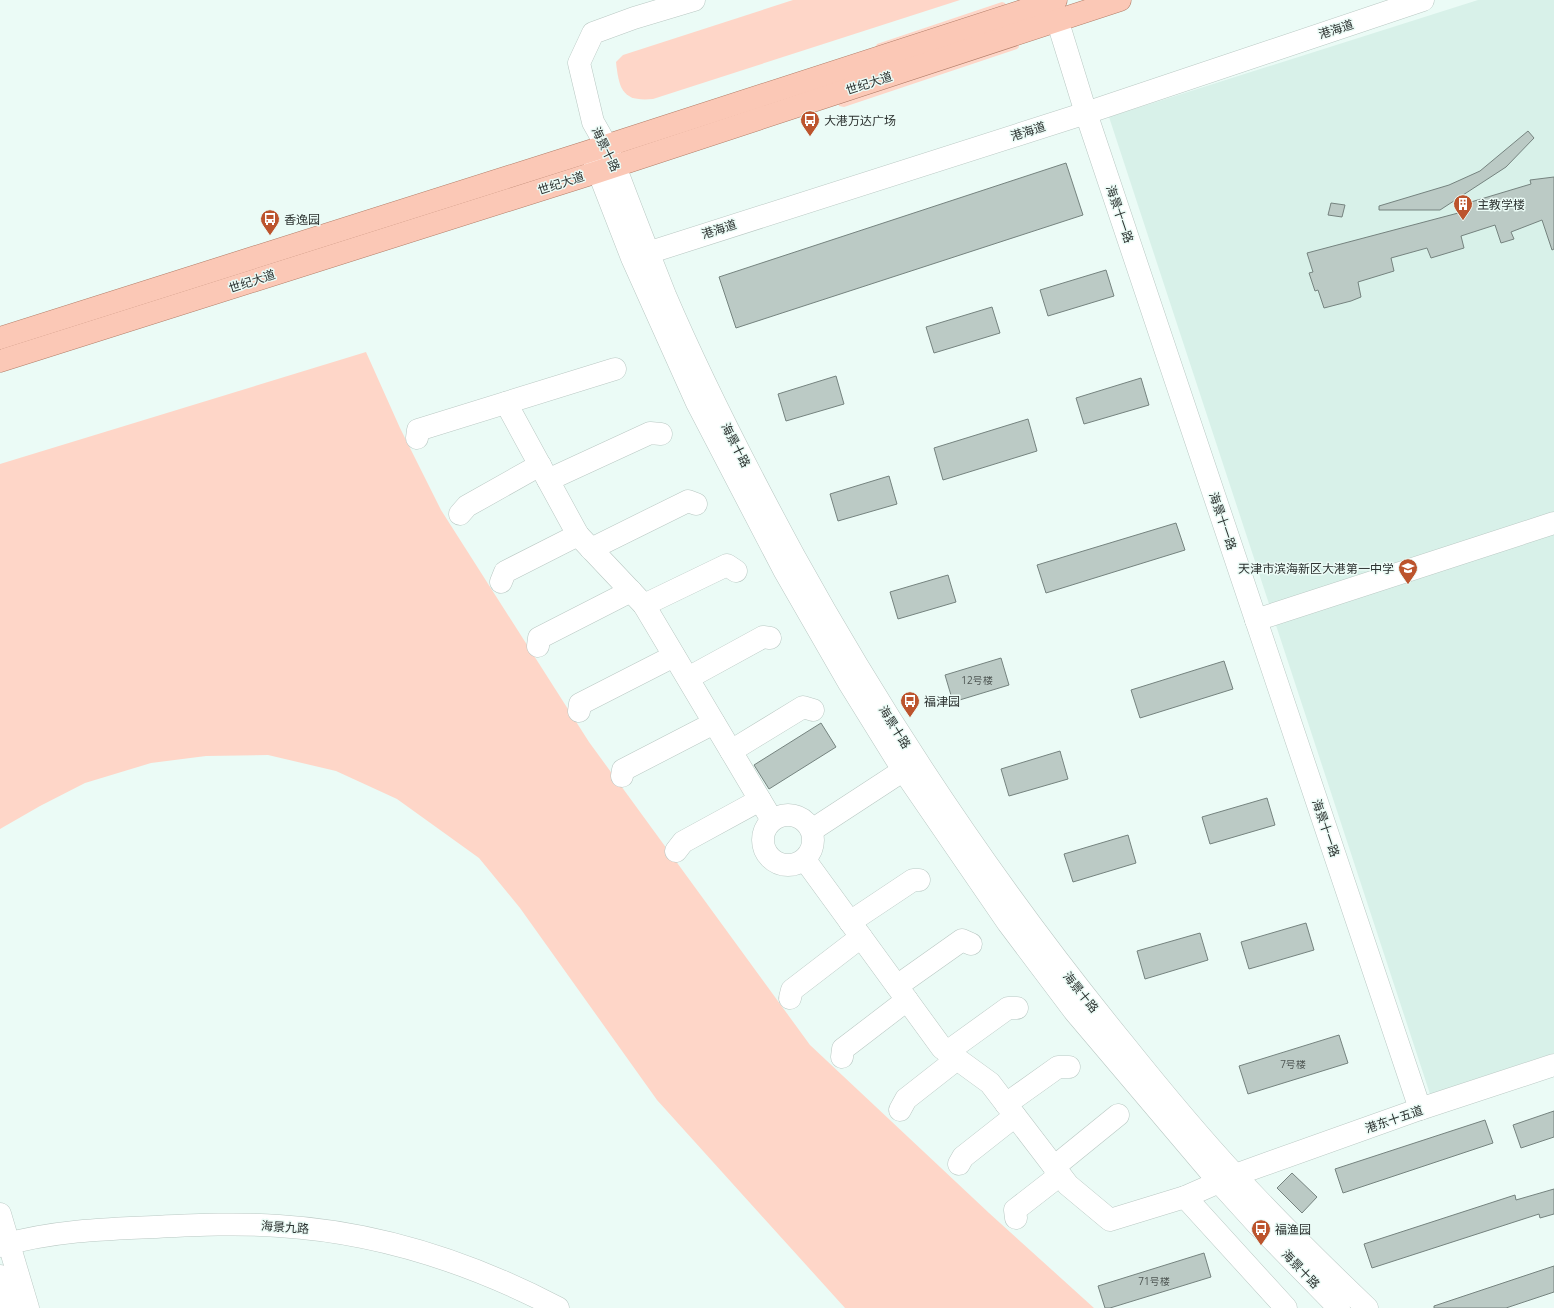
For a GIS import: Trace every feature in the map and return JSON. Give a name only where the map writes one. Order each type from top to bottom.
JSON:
[{"type":"main road","name":"世纪大道","points":[[0,338],[598,148],[1054,6],[1120,0]]},
{"type":"main road","name":"世纪大道","points":[[0,361],[606,169],[1054,6]]},
{"type":"street","name":"海景十路","points":[[694,0],[592,32],[579,63],[598,148],[640,255],[666,296],[718,410],[758,489],[855,662],[910,766],[1070,977],[1292,1261],[1339,1308]]},
{"type":"street","name":"港海道","points":[[640,255],[1086,112],[1423,0]]},
{"type":"street","name":"海景十一路","points":[[1054,6],[1086,112],[1420,1109]]},
{"type":"street","points":[[417,438],[418,430],[615,369]]},
{"type":"street","points":[[506,403],[584,542],[638,598],[688,678],[772,820]]},
{"type":"street","points":[[460,514],[467,506],[544,473],[650,433],[661,434]]},
{"type":"street","points":[[501,582],[505,572],[688,501],[696,504]]},
{"type":"street","points":[[1256,620],[1554,523]]},
{"type":"street","points":[[538,646],[539,638],[638,598],[727,565],[736,571]]},
{"type":"street","points":[[688,678],[763,637],[770,638]]},
{"type":"street","points":[[579,712],[580,704],[674,656]]},
{"type":"street","points":[[731,751],[803,707],[812,710]]},
{"type":"street","points":[[622,776],[624,770],[714,723]]},
{"type":"street","points":[[812,830],[910,766]]},
{"type":"street","points":[[676,851],[683,842],[760,800]]},
{"type":"street","points":[[787,814],[795,815],[808,823],[812,830],[814,838],[813,846],[805,860],[798,864],[786,865],[775,862],[768,856],[764,849],[762,842],[763,834],[772,820],[779,816],[787,814]]},
{"type":"street","points":[[805,860],[942,1048],[990,1083],[1057,1171]]},
{"type":"street","points":[[790,998],[792,990],[856,930],[913,880],[920,880]]},
{"type":"street","points":[[842,1057],[843,1050],[902,993],[962,940],[971,944]]},
{"type":"street","points":[[900,1110],[906,1099],[952,1056],[1008,1008],[1017,1008]]},
{"type":"street","name":"港东十五道","points":[[1057,1171],[1068,1185],[1110,1220],[1185,1197],[1227,1178],[1420,1109],[1554,1065]]},
{"type":"street","points":[[959,1164],[963,1157],[1010,1110],[1058,1067],[1069,1067]]},
{"type":"street","points":[[1016,1218],[1015,1210],[1118,1115]]},
{"type":"street","name":"海景十路","points":[[1227,1178],[1304,1246],[1367,1308]]},
{"type":"street","points":[[1185,1197],[1286,1308]]},
{"type":"street","points":[[0,1214],[5,1249],[28,1308]]},
{"type":"street","name":"海景九路","points":[[5,1249],[41,1236],[61,1233],[131,1228],[248,1224],[320,1230],[397,1245],[437,1257],[526,1292],[558,1308]]},
{"type":"street","name":"海景九路","points":[[5,1249],[106,1236],[221,1231],[282,1232],[344,1241],[431,1263],[496,1286],[543,1308]]},
{"type":"street","points":[[0,1276],[10,1308]]},
{"type":"shaded area","points":[[793,0],[960,0],[653,99],[635,98],[629,96],[621,87],[616,62],[623,55]]},
{"type":"shaded area","name":"天津市滨海新区大港第一中学","points":[[1478,0],[1554,0],[1554,1053],[1430,1094],[1109,117]]},
{"type":"shaded area","points":[[1002,2],[1005,3],[1006,6],[874,50],[877,44]]},
{"type":"shaded area","points":[[1018,44],[1019,47],[1017,49],[844,107],[839,106],[839,103]]},
{"type":"shaded area","points":[[366,352],[400,428],[441,510],[589,742],[810,1045],[989,1213],[1094,1308],[845,1308],[657,1100],[520,908],[479,858],[397,799],[336,771],[268,755],[206,756],[151,763],[85,783],[0,829],[0,464]]},
{"type":"building","points":[[1528,131],[1534,138],[1506,167],[1440,210],[1379,210],[1379,206],[1449,185],[1480,171]]},
{"type":"building","points":[[1066,163],[1083,215],[736,328],[719,277]]},
{"type":"building","name":"主教学楼","points":[[1554,177],[1554,249],[1552,250],[1542,220],[1511,232],[1514,239],[1501,243],[1495,225],[1461,236],[1464,248],[1431,258],[1427,248],[1391,258],[1394,271],[1358,282],[1361,297],[1351,301],[1324,308],[1318,290],[1315,291],[1309,273],[1313,272],[1307,253],[1462,212],[1461,205],[1531,184],[1530,180]]},
{"type":"building","points":[[1331,203],[1345,205],[1342,217],[1328,215]]},
{"type":"building","points":[[1106,270],[1114,296],[1048,316],[1040,290]]},
{"type":"building","points":[[992,307],[1000,333],[934,353],[926,327]]},
{"type":"building","points":[[836,376],[844,404],[786,421],[778,394]]},
{"type":"building","points":[[1141,378],[1149,405],[1084,424],[1076,398]]},
{"type":"building","points":[[1028,419],[1037,451],[943,480],[934,448]]},
{"type":"building","points":[[889,476],[897,504],[838,521],[830,494]]},
{"type":"building","points":[[1176,523],[1185,550],[1046,593],[1037,565]]},
{"type":"building","points":[[948,575],[956,602],[898,619],[890,592]]},
{"type":"building","points":[[1001,658],[1009,685],[953,702],[945,675]]},
{"type":"building","points":[[1224,661],[1233,689],[1140,718],[1131,690]]},
{"type":"building","points":[[821,723],[836,747],[769,789],[754,765]]},
{"type":"building","points":[[1060,751],[1068,779],[1009,796],[1001,769]]},
{"type":"building","points":[[1267,798],[1275,825],[1210,844],[1202,817]]},
{"type":"building","points":[[1128,835],[1136,863],[1073,882],[1064,854]]},
{"type":"building","points":[[1306,923],[1314,950],[1249,969],[1241,942]]},
{"type":"building","points":[[1200,933],[1208,960],[1145,979],[1137,951]]},
{"type":"building","points":[[1339,1035],[1348,1063],[1248,1094],[1239,1066]]},
{"type":"building","points":[[1554,1111],[1554,1137],[1521,1148],[1513,1125]]},
{"type":"building","points":[[1485,1120],[1493,1143],[1343,1193],[1335,1169]]},
{"type":"building","points":[[1292,1173],[1317,1197],[1302,1213],[1277,1188]]},
{"type":"building","points":[[1554,1189],[1554,1214],[1540,1218],[1539,1214],[1372,1268],[1364,1244],[1515,1195],[1516,1200]]},
{"type":"building","points":[[1204,1253],[1211,1277],[1110,1308],[1105,1308],[1098,1286]]},
{"type":"building","points":[[1554,1266],[1554,1292],[1506,1308],[1434,1308],[1434,1306]]},
{"type":"place","name":"大港万达广场","points":[[810,137]]},
{"type":"place","name":"主教学楼","points":[[1463,221]]},
{"type":"place","name":"香逸园","points":[[270,236]]},
{"type":"place","name":"天津市滨海新区大港第一中学","points":[[1408,585]]},
{"type":"place","name":"福津园","points":[[910,718]]},
{"type":"place","name":"福渔园","points":[[1261,1246]]}]
